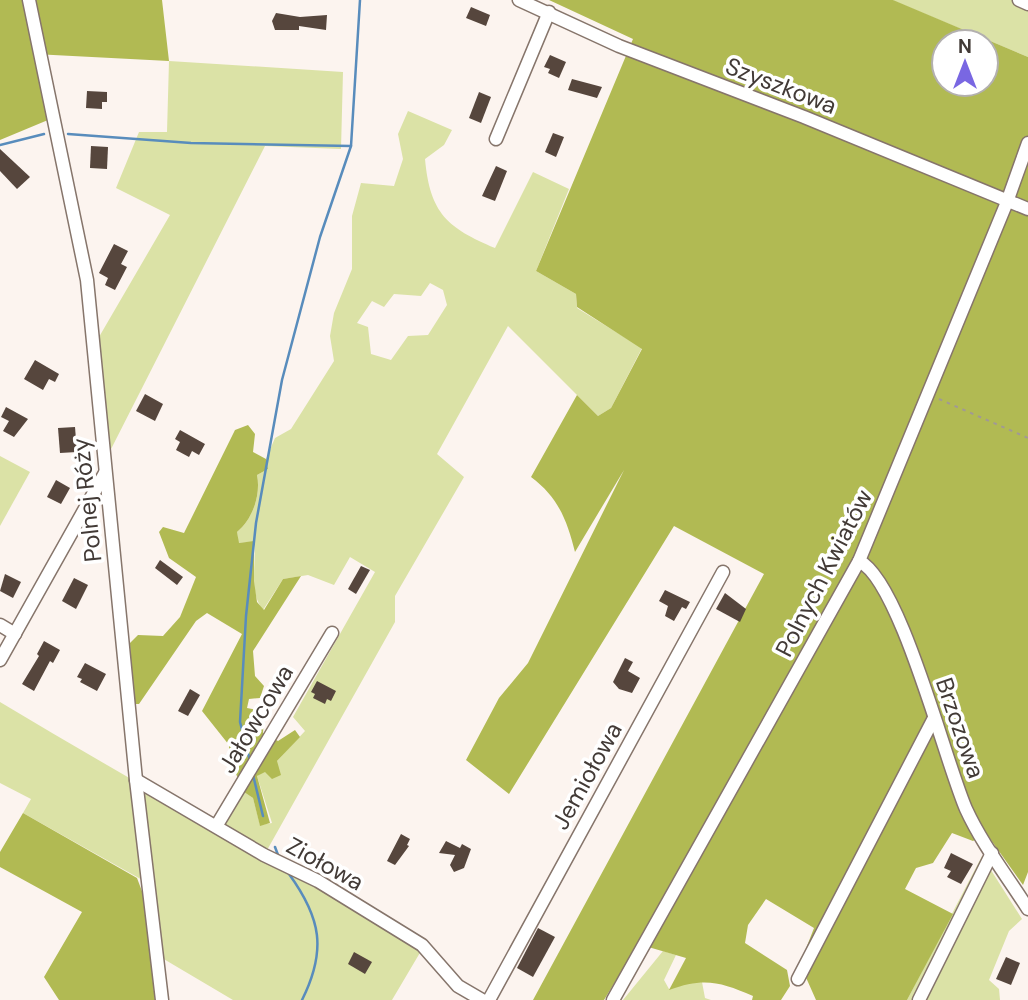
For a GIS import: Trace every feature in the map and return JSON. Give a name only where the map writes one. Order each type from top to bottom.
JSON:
[{"type":"street","name":"Polnej Róży","points":[[29,0],[87,280],[136,780],[162,1000]]},
{"type":"street","name":"Szyszkowa","points":[[519,0],[619,46],[804,117],[1028,209]]},
{"type":"street","points":[[1019,0],[1028,4]]},
{"type":"street","points":[[496,139],[549,12]]},
{"type":"street","name":"Polnych Kwiatów","points":[[613,1000],[859,561],[1007,202],[1028,143]]},
{"type":"street","points":[[0,660],[105,473]]},
{"type":"street","name":"Brzozowa","points":[[859,561],[874,571],[906,636],[966,808],[1028,909]]},
{"type":"street","name":"Jemiołowa","points":[[489,1000],[723,572]]},
{"type":"street","points":[[0,625],[15,634]]},
{"type":"street","name":"Jałowcowa","points":[[218,825],[332,634]]},
{"type":"street","points":[[798,979],[934,718]]},
{"type":"street","name":"Ziołowa","points":[[136,780],[218,825],[264,855],[318,881],[422,945],[458,986],[482,1000]]},
{"type":"street","points":[[919,1000],[992,853]]},
{"type":"path","points":[[929,394],[1028,438]]},
{"type":"green space","points":[[0,0],[162,0],[169,61],[34,54],[48,120],[0,140]]},
{"type":"green space","points":[[549,0],[893,0],[959,28],[930,28],[930,98],[1000,98],[1000,45],[1028,57],[1028,872],[1023,885],[986,833],[973,841],[952,833],[933,863],[916,868],[905,889],[953,914],[907,1000],[816,1000],[800,964],[814,928],[766,899],[748,925],[745,943],[787,970],[790,986],[781,1000],[752,1000],[753,996],[731,987],[703,982],[669,990],[686,958],[638,944],[604,1000],[533,1000],[764,574],[674,526],[509,794],[466,760],[499,698],[528,663],[624,470],[575,552],[569,530],[555,501],[531,477],[577,395],[598,416],[611,408],[642,349],[577,307],[576,294],[536,271],[633,39]]},
{"type":"green space","points":[[1028,0],[1028,57],[1000,45],[1000,28],[959,28],[894,1]]},
{"type":"green space","points":[[169,61],[343,72],[341,149],[265,146],[108,455],[99,337],[170,215],[116,188],[139,132],[167,132]]},
{"type":"green space","points":[[408,111],[452,130],[444,145],[425,159],[431,193],[444,217],[454,226],[495,248],[533,172],[569,189],[536,271],[576,294],[577,308],[642,348],[611,408],[598,416],[508,326],[437,454],[464,477],[395,596],[395,622],[266,852],[223,824],[244,792],[253,798],[260,825],[272,823],[257,776],[277,761],[305,731],[293,717],[375,572],[350,557],[334,585],[308,575],[283,579],[263,610],[258,603],[254,586],[254,542],[238,543],[237,532],[255,506],[257,475],[268,469],[266,459],[275,438],[291,429],[334,361],[330,336],[334,313],[352,269],[352,216],[361,183],[394,186],[403,159],[398,134]],"holes":[[[430,283],[443,290],[447,305],[428,335],[408,336],[391,360],[371,354],[368,327],[357,323],[372,301],[384,307],[394,294],[421,296]]]},
{"type":"green space","points":[[248,425],[255,434],[253,452],[266,459],[268,469],[257,475],[258,490],[254,506],[243,527],[237,532],[239,543],[254,541],[257,602],[264,610],[283,579],[301,576],[253,651],[255,676],[264,686],[260,698],[249,699],[247,708],[258,710],[264,717],[263,733],[278,741],[295,730],[300,737],[277,761],[281,775],[272,779],[265,772],[257,776],[270,823],[260,826],[253,798],[244,792],[229,758],[229,745],[202,711],[242,634],[207,613],[196,621],[139,704],[132,704],[130,643],[138,635],[163,636],[180,617],[196,577],[169,558],[159,532],[163,527],[184,533],[235,430]]},
{"type":"green space","points":[[0,456],[30,472],[0,526]]},
{"type":"green space","points":[[0,702],[317,887],[421,951],[392,1000],[233,1000],[162,958],[153,886],[23,813],[31,799],[0,783]]},
{"type":"green space","points":[[23,813],[137,878],[143,894],[155,1000],[59,1000],[44,977],[82,912],[0,867],[0,852]]},
{"type":"green space","points":[[982,856],[1022,919],[1009,931],[989,980],[999,989],[1000,1000],[907,1000]]},
{"type":"green space","points":[[663,951],[676,955],[664,980],[669,989],[702,982],[705,998],[711,1000],[623,1000]]},
{"type":"building","points":[[471,7],[490,15],[486,26],[466,18]]},
{"type":"building","points":[[276,13],[300,17],[327,15],[326,30],[299,26],[299,30],[275,30],[272,21]]},
{"type":"building","points":[[550,55],[566,62],[559,78],[548,73],[550,69],[544,67]]},
{"type":"building","points":[[572,79],[602,87],[597,98],[568,90]]},
{"type":"building","points":[[87,91],[107,92],[107,102],[102,102],[102,109],[86,108]]},
{"type":"building","points":[[479,92],[491,97],[481,123],[469,118]]},
{"type":"building","points":[[553,133],[564,137],[556,157],[545,152]]},
{"type":"building","points":[[91,146],[108,147],[107,169],[90,168]]},
{"type":"building","points":[[0,149],[30,177],[17,189],[0,171]]},
{"type":"building","points":[[496,166],[507,171],[495,201],[482,196]]},
{"type":"building","points":[[114,244],[128,251],[121,264],[127,267],[115,290],[105,285],[108,278],[99,273]]},
{"type":"building","points":[[35,360],[59,374],[55,382],[49,379],[43,390],[24,379]]},
{"type":"building","points":[[145,394],[163,404],[155,421],[136,411]]},
{"type":"building","points":[[6,407],[28,419],[14,437],[3,431],[9,421],[1,417]]},
{"type":"building","points":[[75,427],[77,452],[60,453],[58,428]]},
{"type":"building","points":[[180,430],[205,444],[199,455],[192,451],[189,457],[176,450],[180,442],[175,439]]},
{"type":"building","points":[[56,480],[70,488],[61,504],[47,497]]},
{"type":"building","points":[[160,560],[183,577],[177,585],[155,568]]},
{"type":"building","points":[[361,566],[370,570],[356,594],[348,589]]},
{"type":"building","points":[[5,574],[21,582],[13,598],[0,591]]},
{"type":"building","points":[[74,578],[88,585],[76,609],[62,601]]},
{"type":"building","points":[[665,590],[690,602],[686,609],[682,607],[674,621],[665,616],[668,606],[659,601]]},
{"type":"building","points":[[725,593],[746,609],[740,622],[716,609]]},
{"type":"building","points":[[44,641],[60,650],[53,663],[50,661],[34,691],[22,684],[39,656],[37,654]]},
{"type":"building","points":[[625,658],[633,662],[628,671],[640,678],[632,693],[619,689],[613,682]]},
{"type":"building","points":[[85,663],[106,674],[97,691],[80,682],[82,679],[77,677]]},
{"type":"building","points":[[317,681],[336,691],[331,701],[327,699],[325,704],[313,698],[315,694],[311,692]]},
{"type":"building","points":[[190,689],[200,695],[188,716],[178,711]]},
{"type":"building","points":[[401,834],[410,839],[407,845],[409,846],[395,865],[387,861]]},
{"type":"building","points":[[446,841],[460,848],[462,844],[471,849],[464,868],[454,872],[450,865],[455,855],[439,853]]},
{"type":"building","points":[[951,853],[973,864],[961,884],[947,877],[951,871],[944,868]]},
{"type":"building","points":[[538,928],[555,937],[533,977],[517,968]]},
{"type":"building","points":[[354,952],[372,962],[365,974],[348,964]]},
{"type":"building","points":[[1006,957],[1020,963],[1011,985],[996,979]]},
{"type":"waterway","points":[[68,134],[191,143],[351,146],[360,0]]},
{"type":"waterway","points":[[0,145],[44,134]]},
{"type":"waterway","points":[[250,761],[240,722],[246,616],[256,523],[282,380],[320,237],[351,146]]},
{"type":"waterway","points":[[253,775],[263,816]]},
{"type":"waterway","points":[[275,847],[278,855]]},
{"type":"waterway","points":[[289,874],[308,905],[317,935],[315,965],[302,1000]]}]
